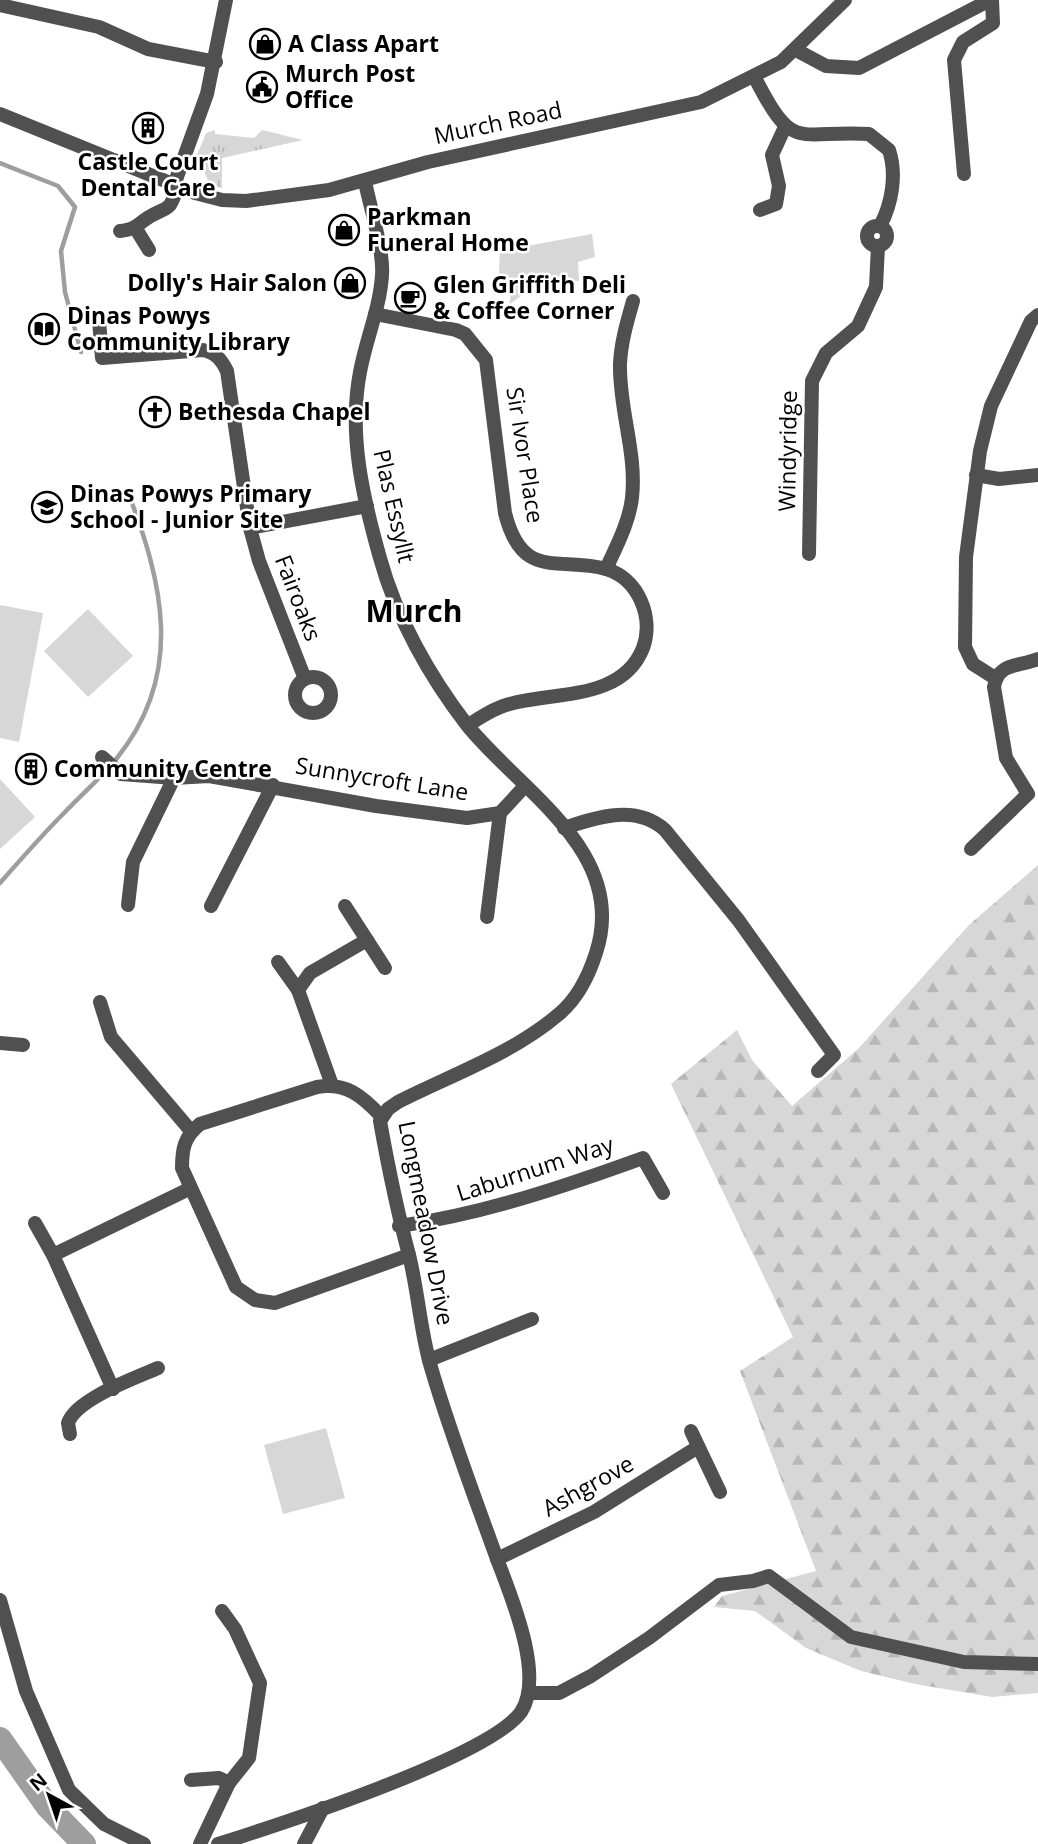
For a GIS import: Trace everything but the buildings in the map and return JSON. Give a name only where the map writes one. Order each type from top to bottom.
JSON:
[{"type":"street","points":[[120,231],[136,229],[171,205],[216,62],[226,0]]},
{"type":"street","name":"Murch Road","points":[[0,114],[176,186],[222,200],[246,201],[297,196],[365,182],[428,162],[701,102],[754,76],[796,50],[845,0]]},
{"type":"street","points":[[796,50],[826,65],[859,68],[991,0],[993,23],[963,42],[954,60],[964,174]]},
{"type":"street","points":[[0,5],[99,27],[148,50],[216,62]]},
{"type":"street","points":[[754,76],[785,127],[772,155],[779,187],[776,204],[760,210]]},
{"type":"street","name":"Windyridge","points":[[785,127],[806,136],[869,134],[889,150],[893,182],[887,212],[880,226],[886,231],[887,238],[878,246],[876,287],[858,326],[826,353],[812,381],[808,554]]},
{"type":"street","name":"Plas Essyllt","points":[[365,182],[383,272],[360,369],[355,406],[357,456],[381,562],[404,621],[448,699],[491,754],[565,828]]},
{"type":"street","points":[[136,229],[149,250]]},
{"type":"street","points":[[468,725],[504,705],[594,689],[624,674],[634,665],[646,639],[643,604],[624,579],[606,569],[622,533],[631,502],[633,460],[620,365],[623,338],[633,300]]},
{"type":"street","name":"Sir Ivor Place","points":[[375,314],[456,330],[479,349],[489,372],[509,529],[525,551],[547,565],[606,569]]},
{"type":"street","points":[[995,678],[973,664],[965,648],[966,557],[976,475],[991,406],[1031,321],[1038,315]]},
{"type":"street","name":"Fairoaks","points":[[99,320],[102,358],[191,350],[213,352],[227,371],[250,528],[259,561],[305,679]]},
{"type":"street","points":[[976,475],[999,479],[1038,475]]},
{"type":"street","points":[[250,528],[367,506]]},
{"type":"street","points":[[971,849],[1028,794],[1006,758],[996,710],[995,678],[1004,668],[1038,659]]},
{"type":"street","name":"Sunnycroft Lane","points":[[102,757],[121,774],[174,778],[209,776],[273,785],[376,806],[467,818],[500,813]]},
{"type":"street","points":[[128,905],[133,862],[174,778]]},
{"type":"street","points":[[211,906],[273,785]]},
{"type":"street","points":[[487,917],[500,813],[525,786]]},
{"type":"street","points":[[565,828],[629,814],[652,819],[665,830],[739,921],[834,1055],[818,1071]]},
{"type":"street","name":"Longmeadow Drive","points":[[529,1693],[529,1666],[512,1599],[429,1360],[409,1255],[399,1226],[381,1116],[398,1102],[542,1027],[562,1012],[583,983],[598,948],[601,914],[595,872],[587,854],[565,828]]},
{"type":"street","points":[[345,906],[385,968]]},
{"type":"street","points":[[298,990],[310,973],[367,940]]},
{"type":"street","points":[[278,962],[298,990],[332,1085]]},
{"type":"street","points":[[100,1002],[111,1037],[191,1131]]},
{"type":"street","points":[[0,1043],[23,1045]]},
{"type":"street","points":[[381,1116],[359,1094],[332,1085],[211,1120],[191,1131],[181,1152],[182,1168],[189,1189],[236,1287],[254,1300],[275,1303],[409,1255]]},
{"type":"street","name":"Laburnum Way","points":[[399,1226],[465,1215],[550,1191],[643,1158],[663,1194]]},
{"type":"street","points":[[53,1255],[189,1189]]},
{"type":"street","points":[[35,1223],[53,1255],[113,1389]]},
{"type":"street","points":[[429,1360],[532,1319]]},
{"type":"street","points":[[70,1434],[68,1423],[73,1413],[158,1367]]},
{"type":"street","points":[[691,1431],[720,1492]]},
{"type":"street","name":"Ashgrove","points":[[497,1559],[594,1512],[698,1447]]},
{"type":"street","points":[[218,1844],[323,1808],[485,1741],[512,1722],[529,1693],[559,1693],[591,1676],[719,1585],[769,1576],[850,1637],[964,1662],[1038,1664]]},
{"type":"street","points":[[0,1600],[26,1691],[69,1790],[104,1824],[144,1844]]},
{"type":"street","points":[[200,1844],[229,1783],[250,1759],[260,1683],[234,1629],[222,1611]]},
{"type":"street","points":[[191,1780],[219,1778],[229,1783]]},
{"type":"street","points":[[304,1844],[323,1808]]},
{"type":"green space","points":[[215,130],[215,134],[254,138],[262,130],[303,140],[222,158],[222,188],[210,185],[197,155],[206,133]]},
{"type":"green space","points":[[592,234],[595,257],[578,262],[579,281],[541,285],[509,305],[511,294],[498,291],[500,251]]},
{"type":"green space","points":[[0,605],[43,613],[19,742],[0,738]]},
{"type":"green space","points":[[88,609],[133,656],[88,697],[44,651]]},
{"type":"green space","points":[[0,779],[35,817],[0,849]]},
{"type":"green space","points":[[1038,865],[1038,1693],[992,1697],[915,1684],[861,1671],[806,1648],[755,1611],[714,1607],[722,1596],[816,1571],[740,1371],[793,1337],[671,1084],[737,1030],[752,1060],[792,1106],[859,1048],[969,925]]},
{"type":"green space","points":[[326,1428],[345,1498],[283,1514],[264,1445]]},
{"type":"waterway","points":[[0,163],[58,186],[75,207],[61,251],[65,292],[81,352]]},
{"type":"waterway","points":[[0,883],[117,758],[138,726],[152,694],[160,661],[158,593],[140,524],[127,490]]},
{"type":"waterway","points":[[0,1739],[48,1807],[84,1844]]},
{"type":"place","name":"A Class Apart","points":[[265,44]]},
{"type":"place","name":"Murch Post Office","points":[[262,87]]},
{"type":"place","name":"Castle Court Dental Care","points":[[148,128]]},
{"type":"place","name":"Parkman Funeral Home","points":[[344,230]]},
{"type":"place","name":"Dolly's Hair Salon","points":[[350,283]]},
{"type":"place","name":"Glen Griffith Deli & Coffee Corner","points":[[410,298]]},
{"type":"place","name":"Dinas Powys Community Library","points":[[44,329]]},
{"type":"place","name":"Bethesda Chapel","points":[[155,412]]},
{"type":"place","name":"Dinas Powys Primary School - Junior Site","points":[[47,507]]},
{"type":"place","name":"Community Centre","points":[[31,769]]},
{"type":"district","name":"Murch","points":[[414,612]]}]
